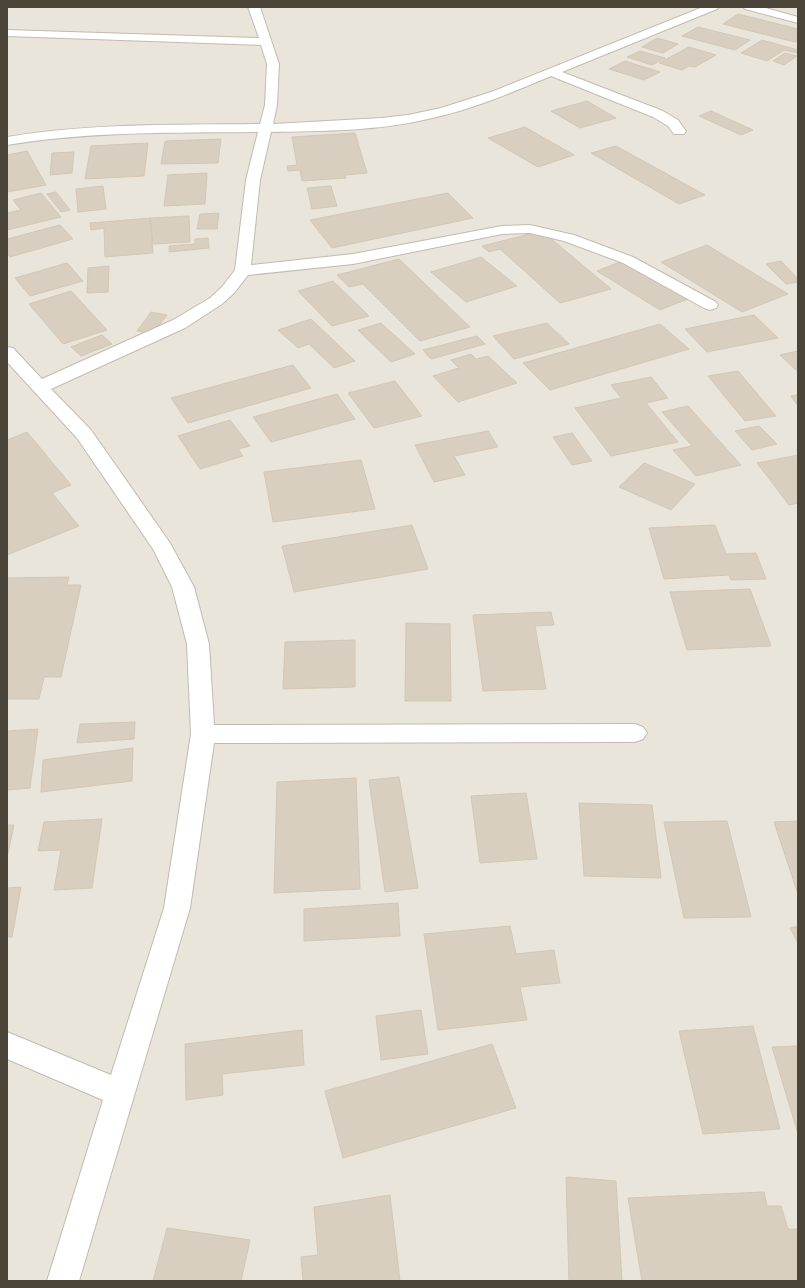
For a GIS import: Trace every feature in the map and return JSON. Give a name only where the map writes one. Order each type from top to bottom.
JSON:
[{"type":"street","points":[[40,387],[179,324],[216,301],[228,290],[243,271],[253,180],[271,105],[273,64],[254,7]]},
{"type":"street","points":[[7,141],[51,133],[89,130],[266,128],[369,122],[446,112],[492,96],[713,7]]},
{"type":"street","points":[[749,7],[798,20]]},
{"type":"street","points":[[7,33],[266,42]]},
{"type":"street","points":[[552,72],[658,114],[673,123],[679,132]]},
{"type":"street","points":[[243,271],[353,259],[502,230],[530,229],[569,238],[628,260],[710,305]]},
{"type":"street","points":[[7,352],[84,434],[163,548],[183,587],[198,644],[203,734],[177,908],[63,1281]]},
{"type":"street","points":[[203,734],[634,733]]},
{"type":"street","points":[[7,1045],[120,1093]]},
{"type":"shaded area","points":[[7,7],[798,7],[798,1281],[7,1281]]},
{"type":"building","points":[[738,14],[798,29],[798,40],[795,42],[723,24]]},
{"type":"building","points":[[698,27],[750,40],[735,50],[682,36]]},
{"type":"building","points":[[657,38],[678,44],[663,53],[642,47]]},
{"type":"building","points":[[762,40],[798,50],[798,53],[784,50],[767,61],[741,53]]},
{"type":"building","points":[[689,47],[716,55],[695,67],[689,66],[682,70],[659,63]]},
{"type":"building","points":[[640,51],[665,58],[652,65],[627,57]]},
{"type":"building","points":[[785,53],[797,56],[784,65],[773,61]]},
{"type":"building","points":[[625,61],[660,72],[644,80],[609,69]]},
{"type":"building","points":[[587,101],[616,118],[580,128],[551,111]]},
{"type":"building","points":[[711,111],[753,130],[741,135],[699,116]]},
{"type":"building","points":[[525,127],[574,155],[538,167],[488,138]]},
{"type":"building","points":[[355,133],[367,173],[345,175],[346,178],[302,181],[300,170],[288,171],[287,166],[297,165],[292,137]]},
{"type":"building","points":[[221,139],[218,163],[161,164],[165,141]]},
{"type":"building","points":[[148,143],[144,176],[85,179],[91,146]]},
{"type":"building","points":[[616,146],[705,195],[679,204],[591,153]]},
{"type":"building","points":[[27,151],[46,185],[7,192],[7,155]]},
{"type":"building","points":[[74,152],[72,173],[50,175],[52,153]]},
{"type":"building","points":[[207,173],[205,204],[164,206],[168,175]]},
{"type":"building","points":[[103,186],[106,209],[78,212],[76,189]]},
{"type":"building","points":[[331,186],[337,206],[312,209],[307,188]]},
{"type":"building","points":[[56,192],[70,210],[61,212],[47,194]]},
{"type":"building","points":[[41,193],[61,217],[7,230],[7,213],[21,210],[13,200]]},
{"type":"building","points":[[448,193],[473,218],[332,248],[310,220]]},
{"type":"building","points":[[219,213],[217,229],[197,229],[200,214]]},
{"type":"building","points":[[189,216],[190,242],[153,244],[150,218]]},
{"type":"building","points":[[150,218],[153,253],[105,257],[104,228],[91,230],[90,223]]},
{"type":"building","points":[[60,225],[73,239],[10,257],[7,253],[7,239]]},
{"type":"building","points":[[542,231],[611,289],[560,303],[500,249],[489,252],[482,246]]},
{"type":"building","points":[[208,238],[209,248],[169,252],[169,246],[195,244],[195,239]]},
{"type":"building","points":[[707,245],[788,294],[742,312],[661,262]]},
{"type":"building","points":[[481,257],[517,286],[466,302],[431,272]]},
{"type":"building","points":[[399,259],[470,327],[420,341],[363,284],[349,287],[337,275]]},
{"type":"building","points":[[625,260],[688,299],[660,310],[597,271]]},
{"type":"building","points":[[781,261],[798,279],[798,282],[786,284],[766,264]]},
{"type":"building","points":[[67,263],[83,281],[30,296],[15,278]]},
{"type":"building","points":[[109,266],[108,292],[87,293],[88,268]]},
{"type":"building","points":[[333,281],[369,316],[332,326],[298,291]]},
{"type":"building","points":[[71,291],[107,330],[63,344],[29,304]]},
{"type":"building","points":[[151,312],[167,315],[153,333],[137,331]]},
{"type":"building","points":[[754,315],[778,338],[707,352],[685,329]]},
{"type":"building","points":[[311,319],[355,361],[334,368],[309,344],[298,348],[278,330]]},
{"type":"building","points":[[381,323],[415,354],[391,362],[358,330]]},
{"type":"building","points":[[547,323],[569,344],[514,359],[493,336]]},
{"type":"building","points":[[660,324],[689,349],[550,390],[523,363]]},
{"type":"building","points":[[102,335],[112,344],[81,356],[71,347]]},
{"type":"building","points":[[477,336],[485,344],[431,359],[423,350]]},
{"type":"building","points":[[798,351],[798,370],[796,370],[780,355]]},
{"type":"building","points":[[471,354],[476,359],[488,356],[517,383],[458,402],[433,376],[459,368],[451,360]]},
{"type":"building","points":[[293,365],[311,388],[188,423],[171,398]]},
{"type":"building","points":[[738,371],[776,416],[745,421],[708,376]]},
{"type":"building","points":[[651,377],[668,398],[646,403],[678,442],[611,456],[575,408],[621,398],[611,385]]},
{"type":"building","points":[[395,381],[422,416],[374,428],[348,393]]},
{"type":"building","points":[[337,394],[355,419],[271,442],[253,417]]},
{"type":"building","points":[[798,395],[798,406],[791,396]]},
{"type":"building","points":[[688,406],[741,465],[696,476],[673,450],[692,446],[662,412]]},
{"type":"building","points":[[230,420],[250,446],[238,449],[243,456],[200,469],[178,436]]},
{"type":"building","points":[[759,426],[777,444],[752,450],[735,431]]},
{"type":"building","points":[[488,431],[498,447],[454,456],[465,475],[434,482],[415,445]]},
{"type":"building","points":[[27,432],[71,485],[52,493],[79,526],[7,555],[7,440]]},
{"type":"building","points":[[572,433],[592,461],[572,465],[553,437]]},
{"type":"building","points":[[798,455],[798,503],[789,505],[757,463]]},
{"type":"building","points":[[361,460],[375,509],[273,522],[264,472]]},
{"type":"building","points":[[644,463],[695,484],[671,510],[619,487]]},
{"type":"building","points":[[412,525],[428,569],[294,592],[282,546]]},
{"type":"building","points":[[715,525],[726,554],[756,553],[766,579],[731,580],[729,575],[664,579],[649,528]]},
{"type":"building","points":[[69,577],[67,585],[81,585],[61,677],[44,677],[39,699],[7,699],[7,578]]},
{"type":"building","points":[[750,589],[771,646],[687,650],[670,592]]},
{"type":"building","points":[[551,612],[554,625],[535,626],[546,689],[483,691],[473,615]]},
{"type":"building","points":[[406,623],[450,624],[451,701],[405,701]]},
{"type":"building","points":[[355,640],[355,687],[283,689],[285,642]]},
{"type":"building","points":[[135,722],[134,739],[77,743],[80,724]]},
{"type":"building","points":[[38,729],[30,788],[7,790],[7,731]]},
{"type":"building","points":[[133,748],[132,781],[41,792],[43,760]]},
{"type":"building","points":[[399,777],[418,888],[385,892],[369,780]]},
{"type":"building","points":[[356,778],[360,889],[274,893],[277,782]]},
{"type":"building","points":[[526,793],[537,859],[480,863],[471,796]]},
{"type":"building","points":[[579,803],[652,805],[661,878],[584,876]]},
{"type":"building","points":[[102,819],[92,888],[54,890],[61,850],[38,851],[44,822]]},
{"type":"building","points":[[727,821],[751,917],[684,918],[664,822]]},
{"type":"building","points":[[798,821],[798,894],[774,822]]},
{"type":"building","points":[[7,825],[14,825],[7,858]]},
{"type":"building","points":[[21,887],[12,937],[7,937],[7,888]]},
{"type":"building","points":[[398,903],[400,936],[304,941],[304,909]]},
{"type":"building","points":[[510,926],[516,954],[554,950],[560,983],[520,987],[527,1020],[438,1030],[424,934]]},
{"type":"building","points":[[798,926],[798,943],[790,928]]},
{"type":"building","points":[[421,1010],[428,1054],[381,1060],[376,1016]]},
{"type":"building","points":[[753,1026],[780,1129],[703,1134],[679,1031]]},
{"type":"building","points":[[302,1030],[304,1065],[222,1074],[223,1095],[186,1100],[185,1044]]},
{"type":"building","points":[[492,1044],[516,1108],[343,1158],[325,1091]]},
{"type":"building","points":[[798,1046],[798,1134],[772,1047]]},
{"type":"building","points":[[566,1177],[616,1181],[622,1281],[569,1281]]},
{"type":"building","points":[[764,1192],[767,1206],[781,1206],[788,1229],[798,1229],[798,1281],[642,1281],[628,1198]]},
{"type":"building","points":[[390,1195],[400,1281],[303,1281],[301,1257],[318,1255],[314,1207]]},
{"type":"building","points":[[167,1228],[250,1240],[241,1281],[153,1281]]}]
